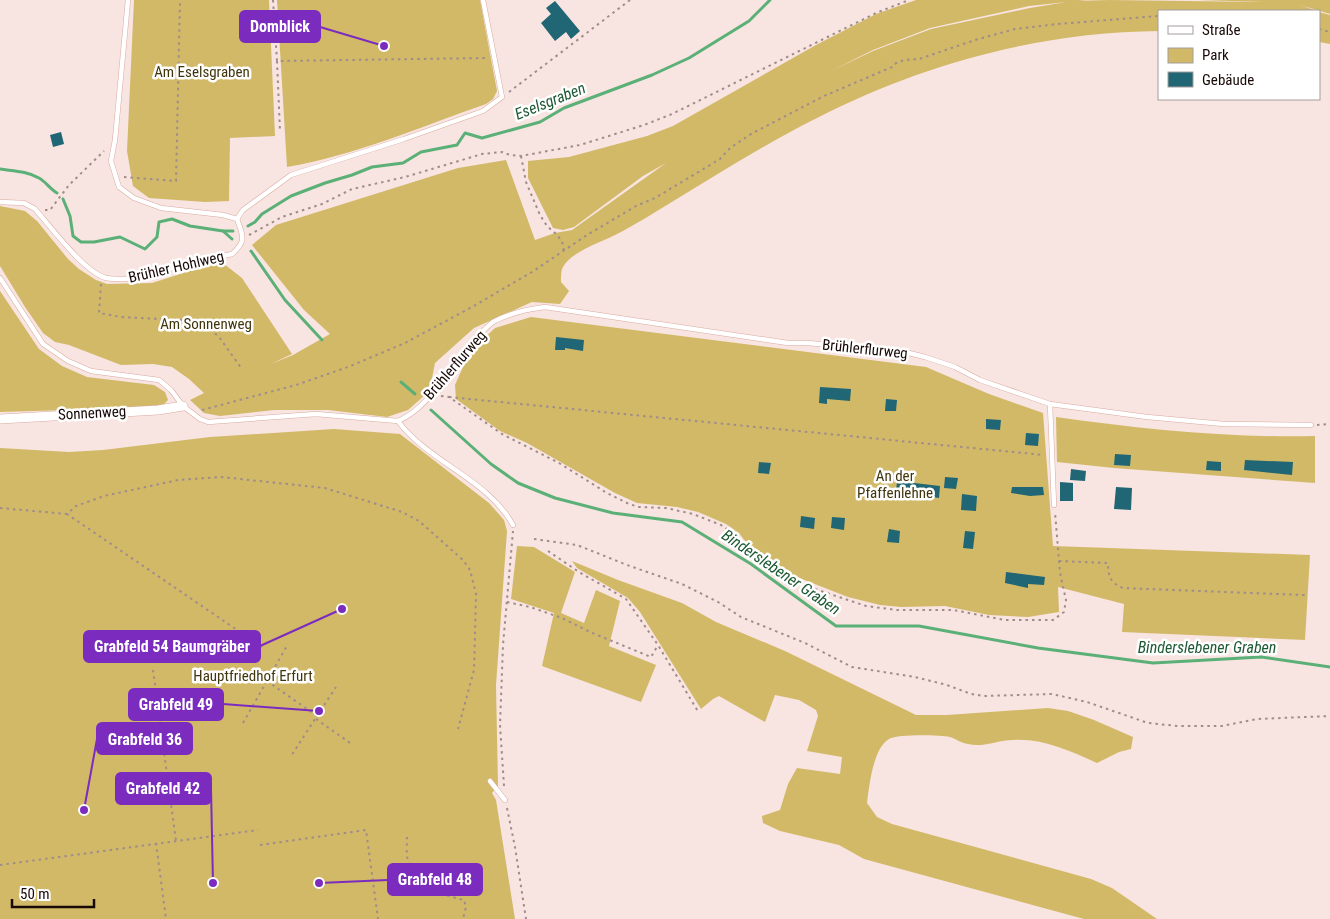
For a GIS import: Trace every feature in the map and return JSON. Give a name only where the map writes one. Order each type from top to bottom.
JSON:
[{"type":"street","name":"Sonnenweg","points":[[0,419],[158,410],[184,406]]},
{"type":"lane","points":[[128,0],[115,140],[111,162],[119,186],[134,198],[161,208],[224,215],[237,219]]},
{"type":"lane","points":[[237,219],[244,210],[291,175],[404,139],[482,111],[502,97],[483,0]]},
{"type":"lane","points":[[0,202],[24,203],[35,209]]},
{"type":"lane","name":"Brühler Hohlweg","points":[[35,209],[89,268],[102,276],[117,279],[126,279],[232,254],[241,247],[244,237]]},
{"type":"lane","points":[[237,219],[244,237]]},
{"type":"lane","points":[[0,278],[43,344],[68,361],[91,371],[159,380],[171,390],[184,406],[200,419],[208,422],[316,414],[398,421],[408,435],[502,507],[513,525]]},
{"type":"lane","name":"Brühlerflurweg","points":[[398,421],[408,417],[432,395],[459,355],[493,323],[516,313],[545,307],[788,343],[808,343],[905,352],[940,361],[980,380],[1050,404],[1147,417],[1214,423],[1311,425]]},
{"type":"lane","points":[[1050,404],[1054,505]]},
{"type":"lane","points":[[490,781],[505,800]]},
{"type":"path","points":[[116,176],[176,181],[180,0]]},
{"type":"path","points":[[273,0],[280,131]]},
{"type":"path","points":[[502,97],[630,0]]},
{"type":"path","points":[[244,237],[253,234],[282,217],[322,204],[352,189],[405,177],[482,154],[502,152],[521,156],[580,145],[644,126],[876,13],[909,0]]},
{"type":"path","points":[[193,412],[296,385],[348,367],[397,346],[472,307],[532,272],[636,206],[655,198],[720,160],[730,148],[751,134],[824,96],[892,67],[894,64],[904,60],[919,59],[1015,29],[1158,16]]},
{"type":"path","points":[[277,61],[494,58]]},
{"type":"path","points":[[35,209],[50,210],[69,185],[115,140]]},
{"type":"path","points":[[521,156],[526,182],[540,215],[547,226],[555,232],[562,242],[564,251]]},
{"type":"path","points":[[102,276],[99,313],[121,317],[197,321],[219,337],[242,369]]},
{"type":"path","points":[[432,395],[1051,456]]},
{"type":"path","points":[[449,397],[502,434],[559,463],[622,500],[639,507],[666,508],[693,514],[721,525],[736,535],[757,561],[785,577],[866,606],[897,610],[953,610],[1005,620],[1053,620],[1064,612],[1066,600],[1059,561],[1054,505]]},
{"type":"path","points":[[1311,425],[1330,424]]},
{"type":"path","points":[[68,514],[76,506],[104,496],[178,480],[221,477],[325,488],[402,512],[419,521],[463,560],[470,570],[476,594],[474,670],[458,729]]},
{"type":"path","points":[[0,508],[68,514],[262,647]]},
{"type":"path","points":[[513,525],[503,644],[500,725],[505,800],[515,846],[526,919]]},
{"type":"path","points":[[534,539],[577,545],[627,566],[682,584],[718,602],[741,617],[805,643],[852,667],[915,677],[971,694],[984,696],[1052,694],[1087,702],[1148,723],[1178,726],[1222,726],[1257,719],[1330,716]]},
{"type":"path","points":[[548,551],[626,600],[658,645],[700,714]]},
{"type":"path","points":[[1059,561],[1108,563],[1109,578],[1114,584],[1123,588],[1304,595]]},
{"type":"path","points":[[507,602],[530,607],[562,618],[590,632],[651,657],[658,645]]},
{"type":"path","points":[[243,723],[288,644]]},
{"type":"path","points":[[153,670],[176,841]]},
{"type":"path","points":[[267,681],[353,745]]},
{"type":"path","points":[[292,756],[336,687]]},
{"type":"path","points":[[0,866],[258,830]]},
{"type":"path","points":[[260,845],[366,830],[378,919]]},
{"type":"path","points":[[407,837],[408,861],[418,879],[445,896],[464,900],[466,907],[462,919]]},
{"type":"path","points":[[156,843],[166,919]]},
{"type":"green space","name":"Am Eselsgraben","points":[[134,0],[269,0],[275,136],[230,138],[229,201],[205,202],[149,198],[133,186],[127,151]]},
{"type":"green space","points":[[277,0],[480,0],[497,91],[493,99],[486,104],[413,131],[337,156],[287,167]]},
{"type":"green space","name":"Am Sonnenweg","points":[[916,0],[1264,2],[1198,0],[1330,0],[1330,14],[1300,5],[1314,10],[1158,10],[1158,31],[1070,37],[1026,45],[940,67],[857,99],[773,142],[627,229],[573,256],[567,261],[562,270],[561,282],[569,291],[560,304],[532,302],[474,328],[435,363],[432,378],[425,395],[408,410],[387,417],[328,410],[274,410],[220,416],[204,413],[190,400],[204,393],[172,367],[153,364],[121,365],[69,345],[55,342],[43,333],[0,266],[0,206],[25,211],[37,221],[68,259],[79,269],[96,280],[107,284],[152,283],[205,266],[224,264],[242,278],[292,354],[271,364],[293,355],[330,334],[304,310],[252,245],[276,225],[458,168],[506,160],[535,240],[555,233],[572,230],[666,163],[643,176],[574,227],[563,230],[553,228],[528,178],[528,161],[569,157],[647,136],[673,126],[816,45],[876,14]],"holes":[[[1067,2],[931,29],[873,51],[831,71],[873,50],[930,28],[1029,6]]]},
{"type":"green space","points":[[1320,12],[1330,15],[1330,44],[1320,42]]},
{"type":"green space","points":[[0,291],[39,349],[62,366],[87,377],[154,385],[165,392],[168,400],[162,406],[137,408],[0,412]]},
{"type":"green space","name":"An der Pfaffenlehne","points":[[531,317],[926,367],[989,394],[1043,413],[1053,546],[1310,555],[1305,640],[1122,632],[1124,604],[1058,587],[1059,612],[1028,617],[989,615],[945,606],[901,607],[880,605],[848,597],[784,572],[757,557],[739,533],[726,524],[698,512],[677,507],[637,503],[615,493],[527,443],[500,431],[456,399],[455,385],[466,360],[474,348],[495,328]]},
{"type":"green space","points":[[1056,417],[1185,432],[1250,436],[1315,436],[1315,483],[1057,462]]},
{"type":"green space","name":"Hauptfriedhof Erfurt","points":[[334,429],[400,434],[489,503],[504,520],[507,531],[496,685],[498,786],[492,793],[496,800],[515,919],[0,919],[0,448],[69,452],[103,450],[210,437]]},
{"type":"green space","points":[[517,546],[534,547],[575,572],[561,613],[584,623],[596,590],[620,601],[609,646],[656,665],[641,702],[542,666],[554,613],[511,599]]},
{"type":"green space","points":[[572,561],[682,603],[716,622],[785,651],[916,715],[947,715],[1048,708],[1068,711],[1133,737],[1131,749],[1119,752],[1097,763],[1056,746],[1035,741],[1007,740],[974,745],[945,736],[919,735],[894,737],[889,739],[879,751],[871,778],[867,803],[877,817],[892,824],[1091,879],[1112,888],[1157,919],[1084,919],[864,859],[839,845],[780,831],[763,823],[762,816],[780,810],[788,784],[797,768],[840,774],[842,757],[807,751],[818,716],[816,710],[799,700],[775,695],[765,722],[719,696],[701,709],[640,612],[628,598],[577,568]]},
{"type":"building","points":[[555,1],[580,31],[571,39],[566,32],[555,41],[541,23],[551,14],[546,8]]},
{"type":"building","points":[[61,132],[64,144],[53,147],[50,135]]},
{"type":"building","points":[[556,337],[584,340],[583,351],[565,348],[565,350],[555,350]]},
{"type":"building","points":[[820,387],[851,389],[850,401],[827,399],[827,404],[819,403]]},
{"type":"building","points":[[886,399],[897,400],[896,411],[885,411]]},
{"type":"building","points":[[986,419],[1001,420],[1000,430],[986,429]]},
{"type":"building","points":[[1026,433],[1039,434],[1038,446],[1025,445]]},
{"type":"building","points":[[1115,454],[1131,455],[1130,466],[1114,465]]},
{"type":"building","points":[[1245,460],[1293,462],[1292,475],[1244,470]]},
{"type":"building","points":[[1207,461],[1221,462],[1221,471],[1206,470]]},
{"type":"building","points":[[759,462],[771,463],[769,474],[758,473]]},
{"type":"building","points":[[1071,469],[1086,471],[1085,481],[1070,480]]},
{"type":"building","points":[[945,477],[958,478],[956,489],[944,488]]},
{"type":"building","points":[[897,481],[940,486],[939,498],[896,492]]},
{"type":"building","points":[[1060,482],[1073,483],[1073,501],[1060,501]]},
{"type":"building","points":[[1012,487],[1043,487],[1044,495],[1030,496],[1011,493]]},
{"type":"building","points":[[1116,487],[1132,488],[1131,510],[1114,509]]},
{"type":"building","points":[[962,494],[977,496],[976,511],[961,510]]},
{"type":"building","points":[[801,516],[815,518],[814,529],[800,527]]},
{"type":"building","points":[[832,517],[845,518],[844,530],[831,528]]},
{"type":"building","points":[[889,529],[900,531],[899,543],[887,542]]},
{"type":"building","points":[[965,531],[975,532],[973,549],[963,548]]},
{"type":"building","points":[[1006,572],[1045,577],[1044,585],[1028,584],[1028,588],[1005,583]]},
{"type":"waterway","name":"Eselsgraben","points":[[248,226],[255,222],[262,214],[291,196],[325,183],[372,167],[403,163],[421,152],[457,145],[465,133],[482,138],[540,122],[564,108],[652,75],[689,58],[749,21],[770,0]]},
{"type":"waterway","name":"Eselsgraben","points":[[0,169],[30,174],[41,179],[57,193]]},
{"type":"waterway","name":"Eselsgraben","points":[[63,199],[70,216],[73,236],[81,242],[94,242],[120,237],[145,249],[157,237],[159,222],[172,219],[190,226],[233,231]]},
{"type":"waterway","name":"Binderslebener Graben","points":[[223,231],[232,239]]},
{"type":"waterway","name":"Binderslebener Graben","points":[[251,251],[285,300],[322,340]]},
{"type":"waterway","name":"Binderslebener Graben","points":[[401,382],[415,394]]},
{"type":"waterway","name":"Binderslebener Graben","points":[[431,410],[491,464],[518,483],[555,498],[613,513],[682,522],[751,564],[836,626],[919,626],[1038,648],[1153,663],[1261,657],[1330,667]]},
{"type":"place","name":"Domblick","points":[[384,46]]},
{"type":"place","name":"Grabfeld 54 Baumgräber","points":[[342,609]]},
{"type":"place","name":"Grabfeld 49","points":[[319,711]]},
{"type":"place","name":"Grabfeld 36","points":[[84,810]]},
{"type":"place","name":"Grabfeld 42","points":[[213,883]]},
{"type":"place","name":"Grabfeld 48","points":[[319,883]]}]
